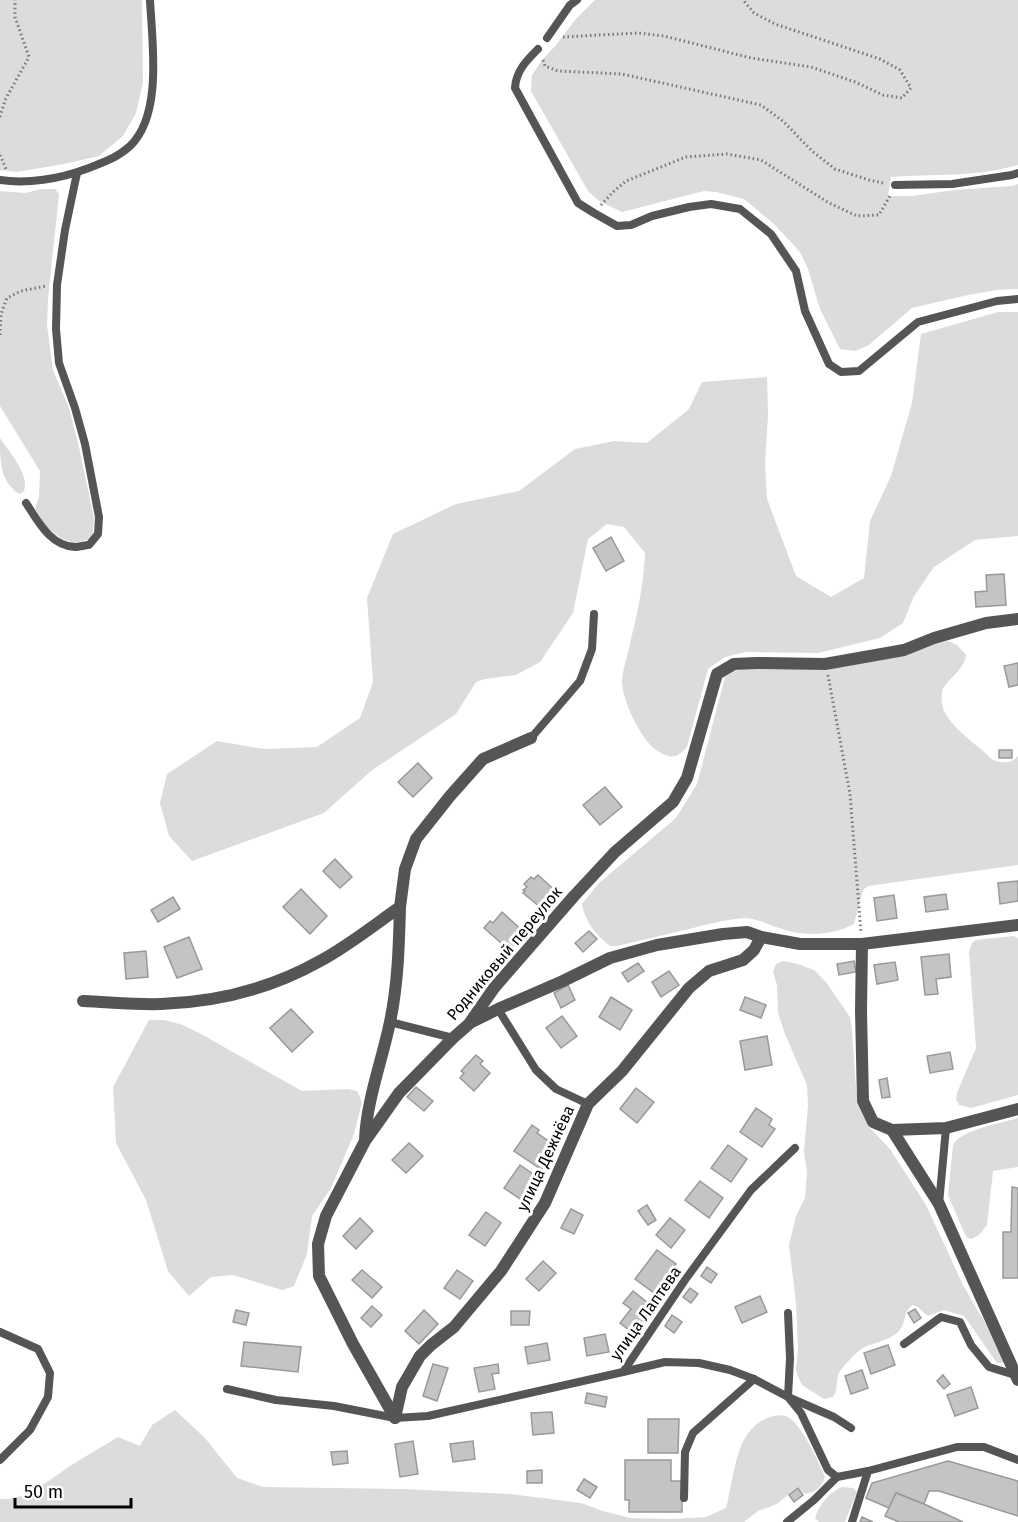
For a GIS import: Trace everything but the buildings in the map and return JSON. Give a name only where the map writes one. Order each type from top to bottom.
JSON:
[{"type":"street","name":"Родниковый переулок","points":[[395,1418],[353,1344],[319,1276],[318,1244],[326,1216],[365,1141],[399,1093],[469,1024],[494,988],[615,852],[673,802],[687,778],[717,674],[734,664],[825,664],[904,650],[934,638],[987,623],[1018,619]]},
{"type":"street","points":[[365,1141],[366,1120],[390,1022],[397,978],[400,907],[405,869],[416,839],[483,759],[531,738]]},
{"type":"street","points":[[83,1001],[160,1004],[191,1001],[261,988],[322,961],[400,907]]},
{"type":"street","points":[[469,1024],[610,958],[657,945],[747,932],[800,944],[862,944],[1018,925]]},
{"type":"street","name":"улица Дежнёва","points":[[395,1418],[402,1387],[420,1356],[454,1327],[501,1271],[545,1203],[588,1104],[622,1071],[689,988],[709,971],[743,960],[754,950],[761,937]]},
{"type":"street","points":[[862,944],[863,1101],[873,1122],[892,1130],[946,1128],[1018,1109]]},
{"type":"street","points":[[892,1130],[939,1204],[1018,1377]]},
{"type":"lane","points":[[0,180],[12,182],[42,180],[77,173],[113,159],[131,145],[146,123],[153,84],[150,0]]},
{"type":"lane","points":[[547,38],[570,5],[577,0]]},
{"type":"lane","points":[[538,49],[526,60],[519,71],[515,88],[578,203],[617,226],[631,225],[652,216],[689,207],[711,204],[740,209],[771,234],[796,271],[805,311],[829,364],[841,372],[859,371],[918,322],[997,301],[1018,299]]},
{"type":"lane","points":[[26,503],[45,532],[61,544],[75,547],[89,544],[98,534],[99,517],[85,444],[59,363],[56,329],[57,285],[77,173]]},
{"type":"lane","points":[[895,185],[952,184],[1018,173]]},
{"type":"lane","points":[[531,738],[580,681],[592,649],[594,614]]},
{"type":"lane","points":[[498,1009],[536,1070],[556,1089],[588,1104]]},
{"type":"lane","points":[[390,1022],[453,1038]]},
{"type":"lane","points":[[939,1204],[946,1128]]},
{"type":"lane","name":"улица Лаптева","points":[[227,1389],[276,1400],[334,1406],[395,1418],[429,1416],[623,1372],[685,1280],[751,1190],[795,1148]]},
{"type":"lane","points":[[788,1313],[790,1358],[788,1397],[801,1413],[828,1470],[837,1477]]},
{"type":"lane","points":[[904,1344],[941,1317],[960,1322],[971,1345],[989,1367],[1018,1377]]},
{"type":"lane","points":[[0,1332],[38,1349],[50,1373],[48,1397],[30,1430],[0,1460]]},
{"type":"lane","points":[[623,1372],[665,1362],[699,1363],[730,1370],[834,1417],[851,1428]]},
{"type":"lane","points":[[684,1498],[685,1452],[693,1433],[754,1379]]},
{"type":"lane","points":[[787,1522],[837,1477],[868,1472],[957,1446],[984,1447],[1018,1460]]},
{"type":"lane","points":[[852,1522],[868,1472]]},
{"type":"path","points":[[0,117],[5,100],[29,57],[15,17],[15,0]]},
{"type":"path","points":[[547,38],[638,33],[664,36],[751,58],[811,67],[884,95],[902,98],[910,88],[900,70],[880,59],[775,24],[754,13],[743,0]]},
{"type":"path","points":[[538,49],[545,66],[558,71],[622,74],[761,105],[784,122],[812,151],[835,169],[895,185],[879,215],[857,216],[829,203],[761,160],[728,154],[686,157],[627,181],[613,192],[594,213]]},
{"type":"path","points":[[0,335],[1,314],[7,298],[21,291],[57,285]]},
{"type":"path","points":[[825,664],[850,794],[862,944]]},
{"type":"shaded area","points":[[0,0],[142,0],[143,82],[136,113],[123,136],[99,156],[17,172],[0,170]]},
{"type":"shaded area","points":[[595,0],[1018,0],[1018,165],[987,172],[891,177],[888,196],[912,196],[1018,184],[1018,289],[968,295],[912,308],[869,345],[855,351],[840,349],[820,309],[808,269],[800,252],[774,224],[744,199],[704,191],[622,212],[599,201],[588,191],[531,91],[532,75],[542,60]]},
{"type":"shaded area","points":[[41,189],[55,189],[59,194],[47,325],[53,370],[69,408],[94,518],[93,534],[87,540],[74,543],[62,539],[47,528],[35,508],[39,497],[40,471],[0,406],[0,191],[25,193]]},
{"type":"shaded area","points":[[998,312],[1018,312],[1018,536],[975,540],[934,567],[914,596],[903,623],[880,638],[818,653],[746,652],[725,657],[708,669],[687,747],[674,756],[659,752],[646,740],[634,720],[625,698],[622,680],[640,596],[645,553],[624,527],[607,524],[588,539],[573,613],[540,662],[516,675],[476,682],[456,714],[371,771],[324,813],[192,861],[169,836],[160,803],[167,774],[217,741],[264,749],[317,747],[360,718],[373,682],[367,598],[393,534],[456,504],[519,491],[575,449],[614,441],[647,443],[689,409],[702,382],[767,377],[768,416],[765,463],[767,499],[796,576],[831,597],[864,578],[870,521],[891,476],[912,403],[921,334]]},
{"type":"shaded area","points":[[0,438],[18,463],[24,478],[24,491],[19,494],[8,483],[2,470]]},
{"type":"shaded area","points":[[949,641],[957,645],[966,655],[962,666],[943,689],[942,704],[947,717],[993,760],[1007,762],[1018,756],[1018,865],[868,886],[863,890],[854,924],[827,933],[798,933],[743,918],[617,946],[610,946],[596,933],[588,922],[582,904],[599,883],[676,818],[697,784],[725,677],[735,671],[756,667],[826,670],[907,655],[936,643]]},
{"type":"shaded area","points":[[1013,936],[1018,938],[1018,1095],[971,1108],[959,1105],[956,1099],[957,1093],[976,1048],[969,952],[972,943],[976,940]]},
{"type":"shaded area","points":[[783,961],[814,970],[826,982],[850,1017],[857,1103],[869,1127],[890,1149],[926,1205],[963,1285],[1003,1354],[1003,1363],[997,1363],[964,1316],[944,1310],[928,1316],[913,1305],[907,1311],[903,1325],[898,1332],[860,1350],[845,1366],[838,1375],[833,1397],[824,1399],[802,1385],[796,1369],[798,1348],[796,1303],[789,1245],[796,1216],[805,1198],[807,1173],[804,1151],[808,1106],[807,1085],[778,1013],[777,985],[773,972],[776,964]]},
{"type":"shaded area","points":[[149,1020],[164,1020],[183,1025],[302,1091],[348,1089],[357,1091],[362,1102],[354,1134],[331,1188],[312,1216],[307,1254],[294,1286],[282,1290],[233,1275],[211,1277],[189,1296],[168,1271],[146,1200],[116,1143],[113,1087]]},
{"type":"shaded area","points":[[1018,1118],[1018,1167],[993,1171],[987,1225],[979,1235],[971,1239],[966,1237],[948,1195],[953,1145],[972,1131]]},
{"type":"shaded area","points":[[175,1410],[205,1438],[237,1478],[263,1487],[403,1489],[511,1494],[581,1503],[630,1518],[706,1517],[726,1508],[738,1456],[749,1432],[763,1420],[779,1415],[791,1419],[803,1433],[825,1477],[822,1484],[815,1490],[805,1494],[798,1487],[777,1504],[758,1511],[744,1522],[0,1522],[0,1499],[11,1499],[31,1492],[118,1437],[140,1446],[152,1425]]},
{"type":"shaded area","points":[[842,1487],[853,1488],[857,1492],[845,1522],[819,1522],[815,1518],[819,1508],[833,1492]]}]
